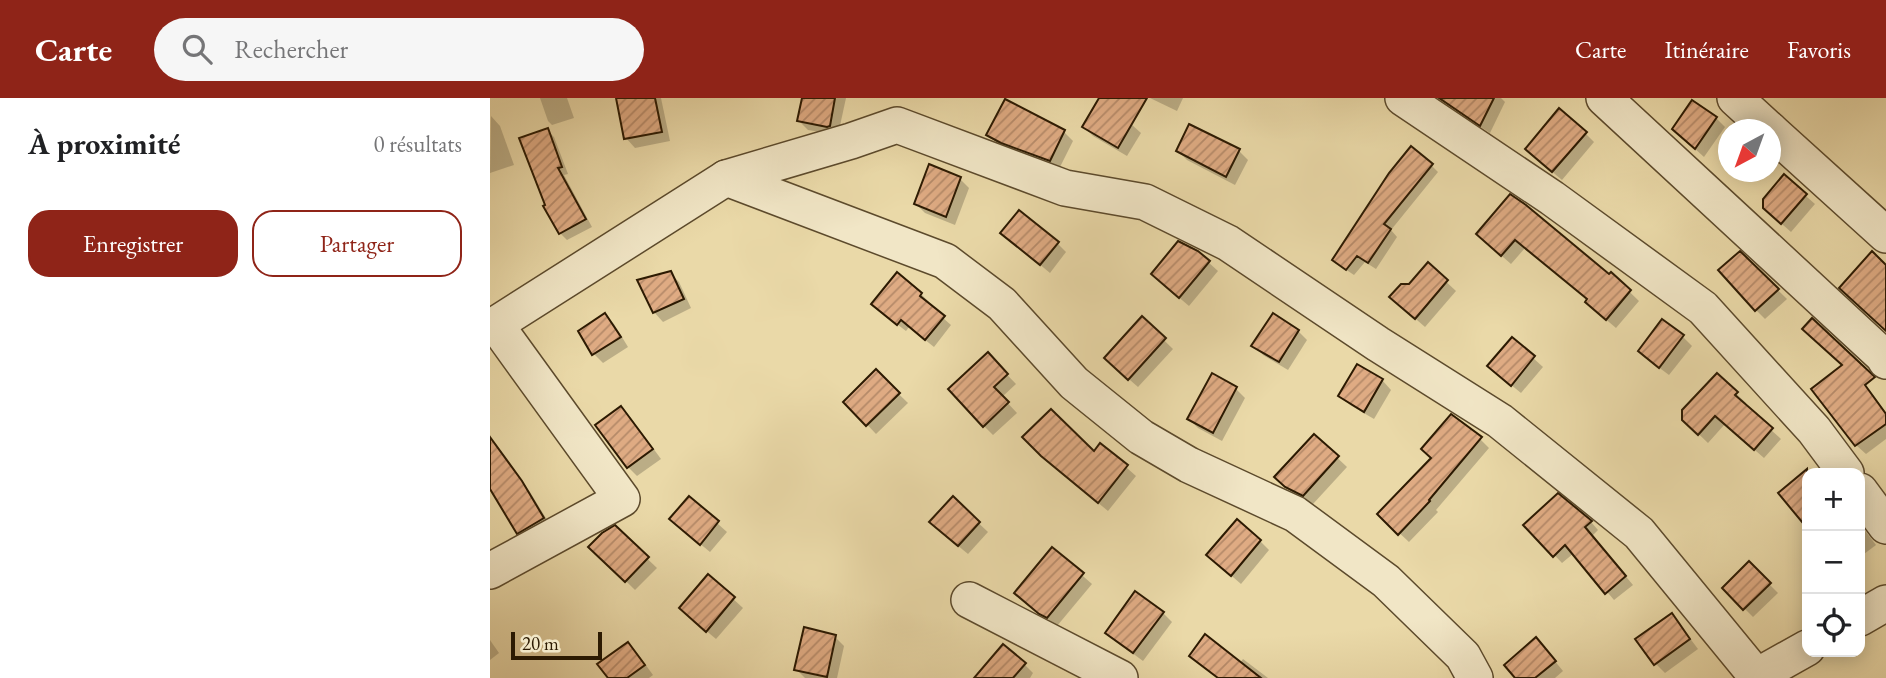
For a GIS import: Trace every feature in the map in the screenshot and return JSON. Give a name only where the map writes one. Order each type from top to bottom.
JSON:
[{"type":"street","points":[[1403,98],[1552,198],[1703,307],[1814,430],[1842,468]]},
{"type":"street","points":[[1604,98],[1886,361]]},
{"type":"street","points":[[1735,98],[1758,119]]},
{"type":"street","points":[[490,571],[622,499],[493,327],[726,178],[897,125],[1065,188],[1145,202],[1228,243],[1378,344],[1500,421],[1639,533],[1757,677],[1802,651]]},
{"type":"street","points":[[1781,140],[1886,234]]},
{"type":"street","points":[[726,178],[944,261],[1002,304],[1074,383],[1141,436],[1189,465],[1295,514],[1386,581],[1463,656],[1475,678]]},
{"type":"street","points":[[1865,498],[1886,526]]},
{"type":"street","points":[[969,600],[1120,678]]},
{"type":"street","points":[[1865,615],[1886,603]]},
{"type":"building","points":[[616,98],[655,98],[662,132],[624,139]]},
{"type":"building","points":[[802,98],[835,98],[830,126],[797,121]]},
{"type":"building","points":[[1099,98],[1147,98],[1118,148],[1082,127]]},
{"type":"building","points":[[1439,98],[1494,98],[1480,126]]},
{"type":"building","points":[[1005,99],[1065,130],[1050,161],[986,135]]},
{"type":"building","points":[[1692,100],[1717,117],[1695,149],[1672,129]]},
{"type":"building","points":[[1559,108],[1587,132],[1552,172],[1525,149]]},
{"type":"building","points":[[1189,124],[1240,149],[1226,177],[1176,151]]},
{"type":"building","points":[[548,128],[562,167],[558,168],[586,219],[559,234],[543,206],[545,205],[519,138]]},
{"type":"building","points":[[1411,146],[1433,164],[1384,224],[1391,229],[1368,263],[1357,256],[1346,270],[1332,260],[1389,173]]},
{"type":"building","points":[[929,164],[961,177],[946,217],[914,204]]},
{"type":"building","points":[[1784,174],[1807,194],[1781,224],[1763,208],[1763,199],[1777,182],[1781,182]]},
{"type":"building","points":[[1510,194],[1631,290],[1606,320],[1585,302],[1587,299],[1515,240],[1501,256],[1476,234]]},
{"type":"building","points":[[1019,210],[1059,242],[1040,265],[1000,233]]},
{"type":"building","points":[[1178,241],[1198,251],[1210,261],[1179,298],[1151,274]]},
{"type":"building","points":[[1740,251],[1779,289],[1755,311],[1718,270]]},
{"type":"building","points":[[1872,251],[1886,265],[1886,331],[1839,288]]},
{"type":"building","points":[[1428,262],[1448,280],[1415,319],[1389,297],[1401,284],[1409,284]]},
{"type":"building","points":[[671,271],[684,299],[653,313],[637,280]]},
{"type":"building","points":[[897,272],[922,293],[920,296],[945,316],[925,340],[901,320],[897,325],[871,304]]},
{"type":"building","points":[[605,313],[621,337],[592,355],[578,331]]},
{"type":"building","points":[[1273,313],[1299,330],[1279,362],[1251,346]]},
{"type":"building","points":[[1142,316],[1166,338],[1128,380],[1104,358]]},
{"type":"building","points":[[1812,318],[1875,377],[1865,385],[1886,414],[1886,424],[1855,446],[1811,389],[1842,365],[1802,329]]},
{"type":"building","points":[[1662,319],[1684,335],[1659,368],[1638,351]]},
{"type":"building","points":[[1512,337],[1535,356],[1511,386],[1487,366]]},
{"type":"building","points":[[988,352],[1008,374],[994,387],[1009,402],[983,427],[948,389]]},
{"type":"building","points":[[1357,364],[1383,379],[1364,412],[1338,396]]},
{"type":"building","points":[[876,369],[900,393],[866,426],[843,402]]},
{"type":"building","points":[[1212,373],[1237,387],[1213,433],[1187,419]]},
{"type":"building","points":[[1717,373],[1738,392],[1735,395],[1773,428],[1754,450],[1715,416],[1698,435],[1682,420],[1682,410]]},
{"type":"building","points":[[621,406],[653,449],[627,468],[595,425]]},
{"type":"building","points":[[1051,409],[1094,451],[1100,443],[1128,465],[1098,503],[1022,437]]},
{"type":"building","points":[[1451,414],[1482,437],[1430,501],[1398,535],[1377,514],[1431,458],[1421,449]]},
{"type":"building","points":[[1314,434],[1339,456],[1303,496],[1285,487],[1274,477]]},
{"type":"building","points":[[490,437],[522,481],[544,518],[517,534],[490,489]]},
{"type":"building","points":[[1802,473],[1802,522],[1778,493]]},
{"type":"building","points":[[1558,493],[1592,521],[1585,527],[1626,576],[1605,594],[1565,545],[1553,557],[1523,525]]},
{"type":"building","points":[[689,496],[719,521],[700,545],[669,519]]},
{"type":"building","points":[[953,496],[980,522],[958,546],[929,522]]},
{"type":"building","points":[[1237,519],[1261,540],[1231,576],[1206,555]]},
{"type":"building","points":[[615,525],[649,557],[625,582],[588,547]]},
{"type":"building","points":[[1052,547],[1084,573],[1047,618],[1014,593]]},
{"type":"building","points":[[1749,561],[1771,583],[1743,610],[1722,588]]},
{"type":"building","points":[[708,574],[735,597],[706,632],[679,608]]},
{"type":"building","points":[[1135,591],[1164,612],[1133,653],[1105,633]]},
{"type":"building","points":[[1672,613],[1690,639],[1654,665],[1635,639]]},
{"type":"building","points":[[804,627],[836,635],[827,677],[794,670]]},
{"type":"building","points":[[1205,634],[1261,678],[1218,678],[1189,656]]},
{"type":"building","points":[[1536,637],[1556,661],[1535,678],[1515,678],[1504,665]]},
{"type":"building","points":[[628,642],[645,665],[627,678],[608,678],[597,664]]},
{"type":"building","points":[[1003,644],[1026,663],[1013,678],[974,678]]}]
